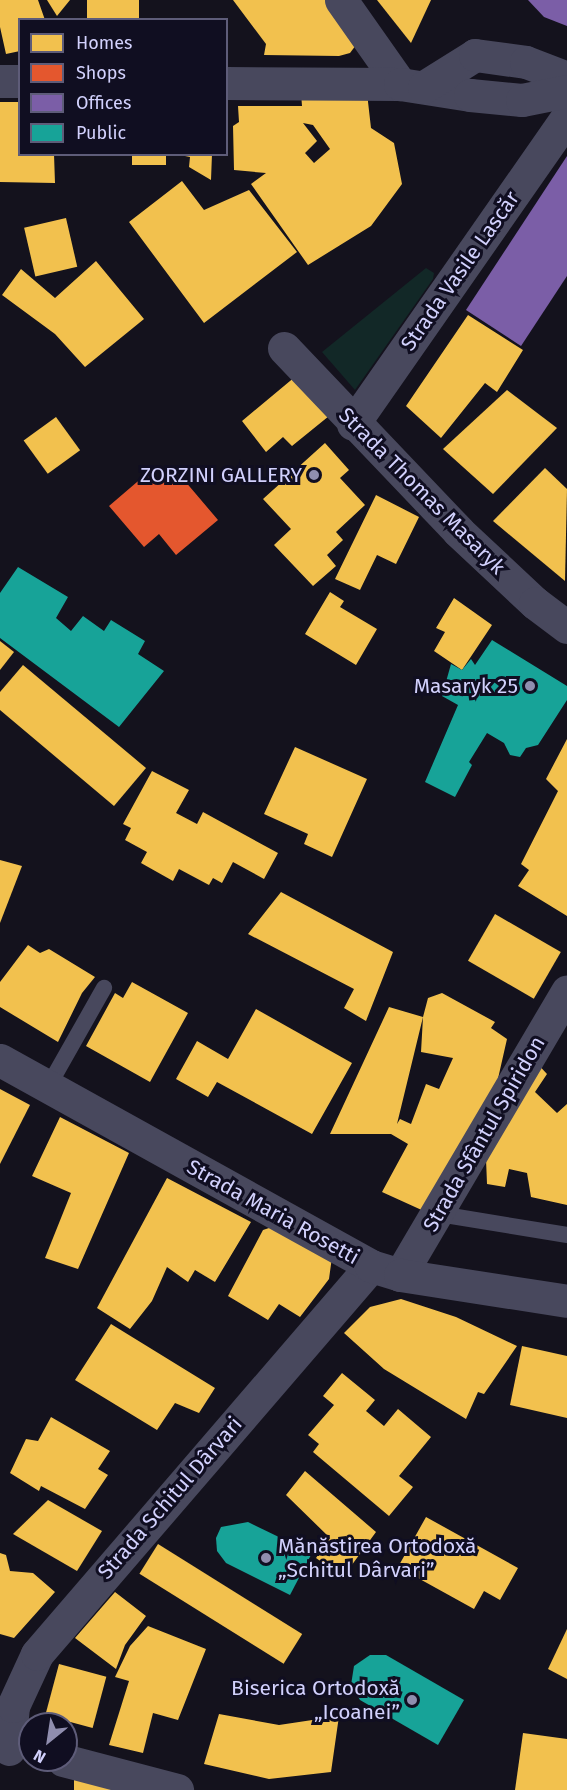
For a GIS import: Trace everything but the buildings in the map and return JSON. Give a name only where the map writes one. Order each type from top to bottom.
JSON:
[{"type":"street","points":[[340,0],[412,86]]},
{"type":"street","points":[[412,86],[476,55],[526,62],[567,78]]},
{"type":"street","points":[[0,81],[18,81]]},
{"type":"street","points":[[228,83],[412,86],[522,100],[567,91]]},
{"type":"street","name":"Strada Vasile Lascăr","points":[[353,424],[567,117]]},
{"type":"street","name":"Strada Thomas Masaryk","points":[[284,348],[353,424],[458,531],[536,603],[567,627]]},
{"type":"street","name":"Strada Sfântul Spiridon","points":[[386,1271],[439,1214],[567,992]]},
{"type":"street","name":"Strada Maria Rosetti","points":[[0,1060],[386,1271],[567,1301]]},
{"type":"street","name":"Strada Schitul Dârvari","points":[[13,1750],[13,1706],[38,1654],[386,1271]]},
{"type":"street","points":[[78,1764],[177,1790]]},
{"type":"lane","points":[[48,1087],[105,988]]},
{"type":"lane","points":[[439,1214],[567,1235]]},
{"type":"green space","points":[[426,268],[434,273],[433,279],[355,390],[322,352]]},
{"type":"place","name":"ZORZINI GALLERY","points":[[314,475]]},
{"type":"place","name":"Masaryk 25","points":[[530,686]]},
{"type":"place","name":"Mănăstirea Ortodoxă „Schitul Dârvari”","points":[[266,1558]]},
{"type":"place","name":"Biserica Ortodoxă „Icoanei”","points":[[412,1700]]}]
